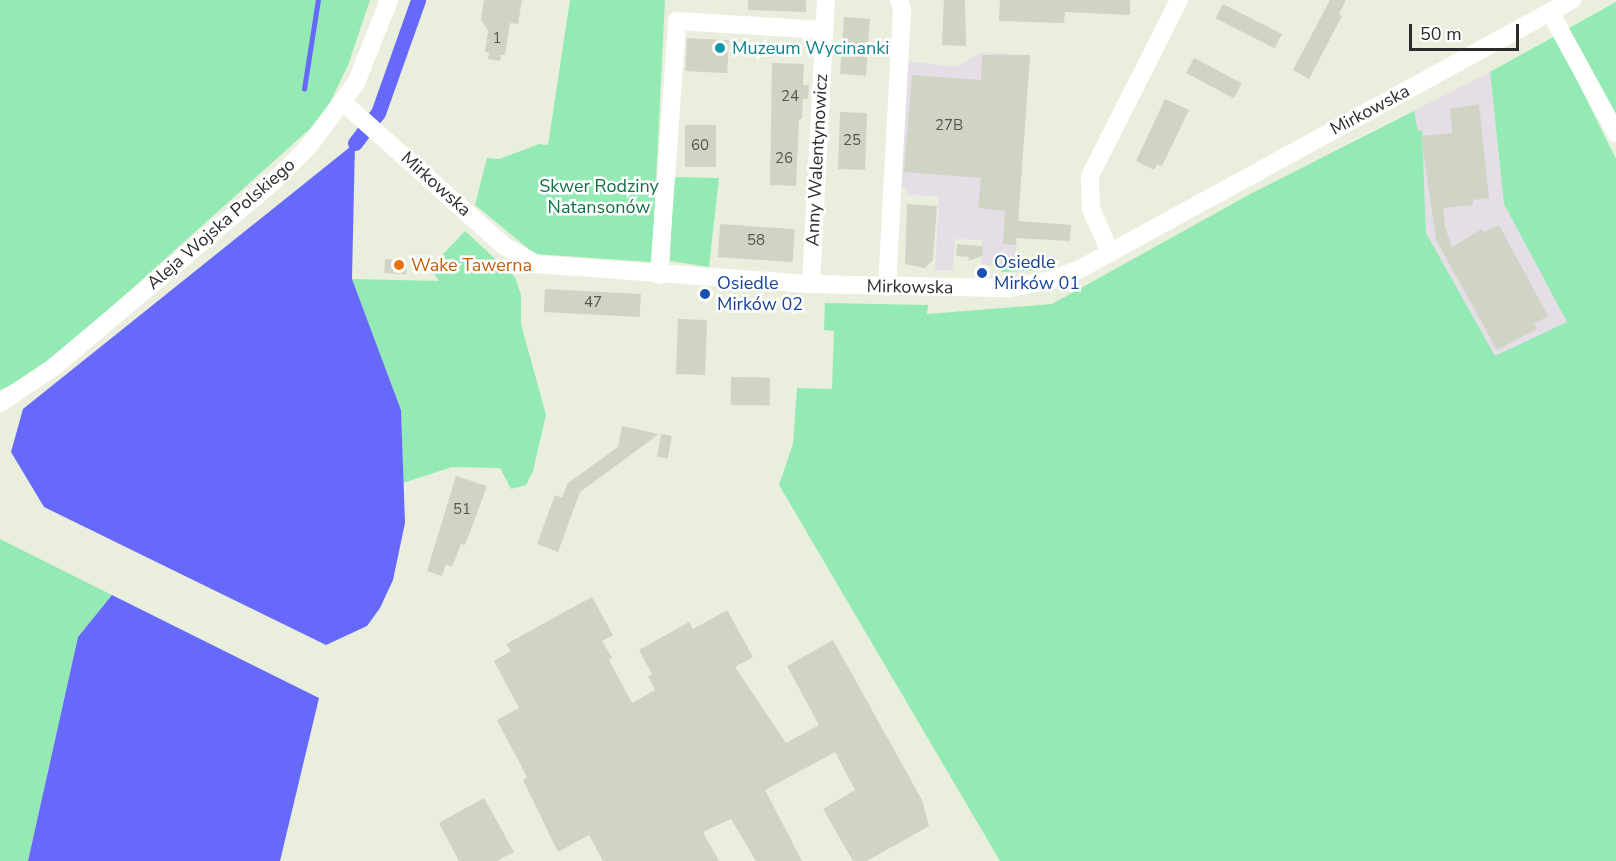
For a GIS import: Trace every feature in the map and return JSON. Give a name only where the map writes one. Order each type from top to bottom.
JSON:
[{"type":"street","name":"Aleja Wojska Polskiego","points":[[0,403],[34,383],[272,183],[344,103],[366,61],[389,0]]},
{"type":"street","name":"Anny Walentynowicz","points":[[811,284],[826,0]]},
{"type":"street","points":[[887,287],[902,10],[899,0]]},
{"type":"street","points":[[1110,252],[1090,209],[1090,176],[1179,0]]},
{"type":"street","name":"Mirkowska","points":[[344,103],[504,246],[524,260],[551,267],[811,284],[887,287],[1024,286],[1066,275],[1572,0]]},
{"type":"street","points":[[1550,12],[1616,134]]},
{"type":"street","points":[[659,275],[677,21],[824,30]]},
{"type":"shaded area","points":[[982,52],[1030,55],[1015,265],[981,265],[982,240],[955,239],[953,270],[935,270],[939,196],[907,195],[907,188],[897,187],[905,61],[956,67]]},
{"type":"shaded area","points":[[1490,72],[1504,204],[1567,322],[1495,357],[1426,233],[1422,131],[1418,131],[1414,111]]},
{"type":"shaded area","points":[[355,143],[352,279],[401,410],[405,523],[393,580],[380,608],[367,626],[326,645],[44,507],[11,452],[23,409]]},
{"type":"shaded area","points":[[112,595],[319,698],[280,861],[28,861],[78,637]]},
{"type":"green space","points":[[0,0],[370,0],[348,65],[323,117],[106,312],[26,378],[0,390]]},
{"type":"green space","name":"Skwer Rodziny Natansonów","points":[[570,0],[665,0],[652,262],[535,254],[475,205],[487,158],[499,159],[539,144],[548,145]]},
{"type":"green space","points":[[1616,2],[1616,114],[1569,28]]},
{"type":"green space","points":[[1555,36],[1616,159],[1616,861],[1000,861],[779,485],[793,444],[797,388],[832,389],[834,331],[824,330],[825,303],[928,305],[927,314],[1052,304],[1252,193],[1414,111],[1418,131],[1422,130],[1426,233],[1495,356],[1567,322],[1504,204],[1490,72]]},
{"type":"green space","points":[[673,177],[719,178],[709,267],[670,261]]},
{"type":"green space","points":[[465,231],[515,277],[521,295],[521,324],[546,415],[533,471],[526,485],[511,489],[500,468],[452,467],[403,483],[401,410],[352,279],[439,281],[430,268]]},
{"type":"green space","points":[[1046,266],[1047,270],[1001,272],[1002,267]]},
{"type":"green space","points":[[0,539],[112,595],[78,637],[28,861],[0,861]]},
{"type":"building","points":[[484,0],[522,0],[518,24],[510,23],[505,55],[501,55],[500,61],[488,59],[489,53],[485,52],[488,30],[481,20]]},
{"type":"building","points":[[748,0],[806,0],[806,12],[748,10]]},
{"type":"building","points":[[944,0],[965,0],[966,46],[942,45]]},
{"type":"building","points":[[1000,0],[1130,0],[1130,15],[1065,12],[1064,23],[999,21]]},
{"type":"building","points":[[1330,0],[1346,0],[1339,14],[1342,16],[1309,79],[1293,70]]},
{"type":"building","points":[[1223,4],[1282,34],[1275,48],[1216,18]]},
{"type":"building","points":[[844,17],[870,19],[866,76],[840,74]]},
{"type":"building","points":[[687,38],[729,40],[727,73],[685,71]]},
{"type":"building","points":[[982,55],[1030,55],[1018,221],[1071,225],[1070,241],[1016,238],[1016,245],[1003,244],[1005,211],[978,208],[981,178],[904,172],[912,75],[981,80]]},
{"type":"building","points":[[1194,58],[1242,83],[1234,98],[1186,73]]},
{"type":"building","points":[[772,63],[804,64],[803,85],[809,85],[808,99],[803,99],[802,119],[799,119],[796,186],[770,185]]},
{"type":"building","points":[[1165,99],[1189,110],[1162,166],[1157,164],[1154,170],[1136,161]]},
{"type":"building","points":[[1479,104],[1489,198],[1473,200],[1473,205],[1443,208],[1445,227],[1452,247],[1482,229],[1484,232],[1499,225],[1548,316],[1534,324],[1537,329],[1497,350],[1436,240],[1421,136],[1452,133],[1450,109]]},
{"type":"building","points":[[840,112],[867,113],[865,170],[838,169]]},
{"type":"building","points":[[685,125],[716,125],[716,167],[685,167]]},
{"type":"building","points":[[907,204],[937,206],[933,260],[925,268],[905,264]]},
{"type":"building","points":[[720,224],[795,229],[793,262],[718,257]]},
{"type":"building","points":[[957,244],[983,246],[982,256],[968,261],[969,257],[956,256]]},
{"type":"building","points":[[385,259],[407,260],[406,274],[384,273]]},
{"type":"building","points":[[545,289],[641,294],[640,317],[544,312]]},
{"type":"building","points":[[678,319],[707,320],[705,375],[676,374]]},
{"type":"building","points":[[731,377],[770,378],[770,406],[731,405]]},
{"type":"building","points":[[622,426],[659,434],[580,492],[558,552],[537,544],[555,495],[562,498],[568,483],[618,447]]},
{"type":"building","points":[[661,434],[672,436],[668,459],[657,457]]},
{"type":"building","points":[[456,476],[487,486],[465,545],[461,544],[452,567],[446,564],[442,576],[427,571]]},
{"type":"building","points":[[592,597],[613,635],[602,641],[612,658],[609,660],[632,703],[655,690],[648,676],[652,674],[639,650],[689,622],[693,629],[727,610],[753,657],[735,667],[786,743],[819,725],[787,666],[833,640],[922,800],[929,826],[867,861],[853,861],[823,809],[855,790],[835,752],[765,790],[802,861],[756,861],[731,819],[703,832],[719,861],[603,861],[589,835],[558,852],[523,780],[527,777],[497,720],[519,708],[494,661],[511,651],[506,644]]},
{"type":"building","points":[[484,798],[514,852],[497,861],[459,861],[439,823]]},
{"type":"waterway","points":[[304,89],[318,0]]},
{"type":"waterway","points":[[355,143],[378,113],[418,0]]},
{"type":"place","name":"Muzeum Wycinanki","points":[[720,48]]},
{"type":"place","name":"Wake Tawerna","points":[[399,265]]},
{"type":"place","name":"Osiedle Mirków 01","points":[[982,273]]},
{"type":"place","name":"Osiedle Mirków 02","points":[[705,294]]}]
